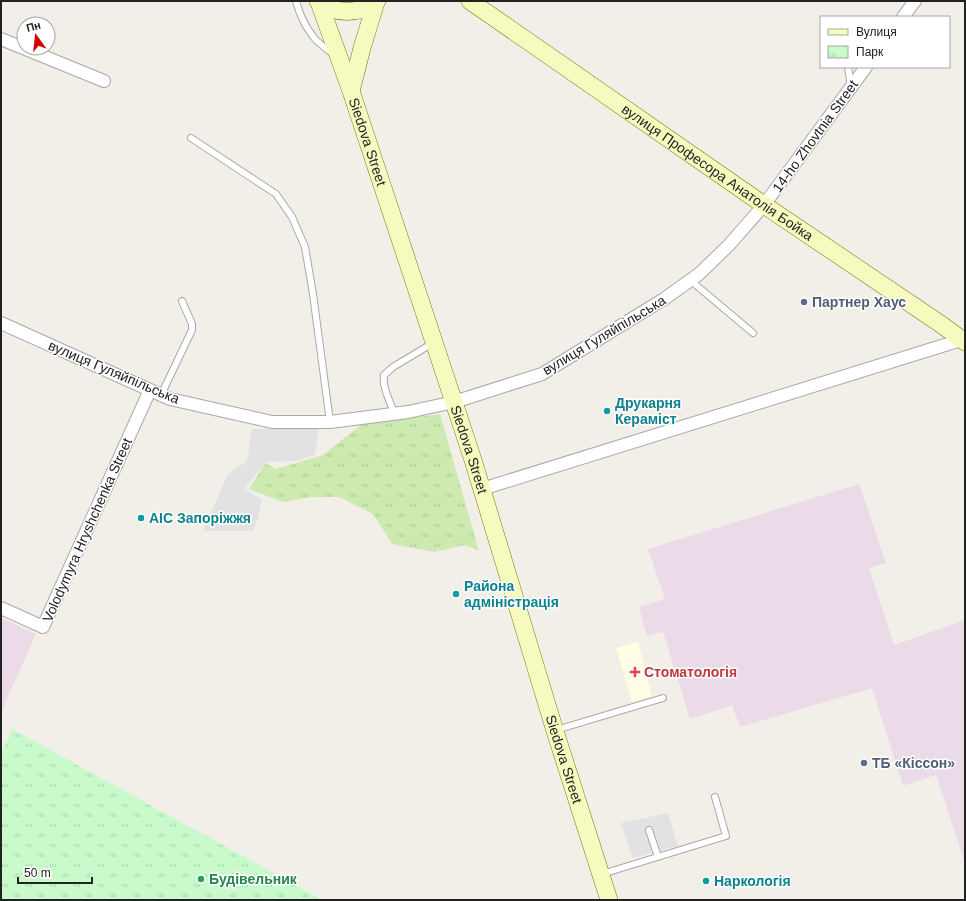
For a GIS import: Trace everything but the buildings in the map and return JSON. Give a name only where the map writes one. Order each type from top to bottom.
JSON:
[{"type":"street","name":"вулиця Професора Анатолія Бойка","points":[[470,1],[963,341]]},
{"type":"street","points":[[904,16],[914,1]]},
{"type":"street","name":"Siedova Street","points":[[318,2],[351,91],[454,402],[482,489],[555,731],[602,874],[609,900]]},
{"type":"street","points":[[318,2],[332,10],[347,12],[362,10],[376,2]]},
{"type":"street","points":[[351,91],[376,2]]},
{"type":"street","points":[[1,38],[104,81]]},
{"type":"street","name":"14-ho Zhovtnia Street","points":[[764,205],[865,68]]},
{"type":"street","name":"вулиця Гуляйпільська","points":[[1,323],[170,399],[272,422],[330,422],[408,412],[454,402],[542,374],[664,299],[698,274],[729,244],[764,205]]},
{"type":"street","points":[[482,489],[963,341]]},
{"type":"street","name":"Volodymyra Hryshchenka Street","points":[[1,608],[43,627],[156,393]]},
{"type":"lane","points":[[296,1],[299,12],[312,35],[322,46],[339,58]]},
{"type":"lane","points":[[848,68],[851,88]]},
{"type":"lane","points":[[191,138],[276,194],[292,217],[303,242],[306,254],[313,294],[330,422]]},
{"type":"lane","points":[[690,280],[753,333]]},
{"type":"lane","points":[[156,393],[192,330],[192,324],[182,302]]},
{"type":"lane","points":[[394,413],[384,385],[384,375],[393,367],[434,343]]},
{"type":"lane","points":[[555,731],[663,698]]},
{"type":"lane","points":[[602,874],[726,836],[715,797]]},
{"type":"lane","points":[[650,830],[658,857]]},
{"type":"shaded area","points":[[252,429],[319,429],[315,455],[295,461],[266,462],[244,489],[262,499],[258,518],[253,531],[203,531],[228,474],[247,461]]},
{"type":"shaded area","points":[[859,484],[886,563],[869,568],[894,645],[965,620],[965,860],[936,775],[903,786],[872,688],[740,727],[732,705],[690,719],[663,632],[647,636],[639,607],[665,599],[648,549]]},
{"type":"shaded area","points":[[1,618],[36,634],[1,712]]},
{"type":"shaded area","name":"Стоматологія","points":[[638,642],[652,696],[632,702],[616,648]]},
{"type":"shaded area","points":[[668,813],[678,846],[633,858],[621,823]]},
{"type":"green space","points":[[440,414],[479,551],[465,545],[434,552],[392,544],[373,514],[339,497],[313,497],[283,502],[249,489],[265,463],[276,469],[323,455],[362,424]]},
{"type":"green space","points":[[12,729],[323,900],[1,900],[1,754]]},
{"type":"place","name":"Партнер Хаус","points":[[804,302]]},
{"type":"place","name":"Друкарня Кераміст","points":[[607,411]]},
{"type":"place","name":"АІС Запоріжжя","points":[[141,518]]},
{"type":"place","name":"Района адміністрація","points":[[456,594]]},
{"type":"place","name":"Стоматологія","points":[[635,672]]},
{"type":"place","name":"ТБ «Кіссон»","points":[[864,763]]},
{"type":"place","name":"Будівельник","points":[[201,879]]},
{"type":"place","name":"Наркологія","points":[[706,881]]}]
